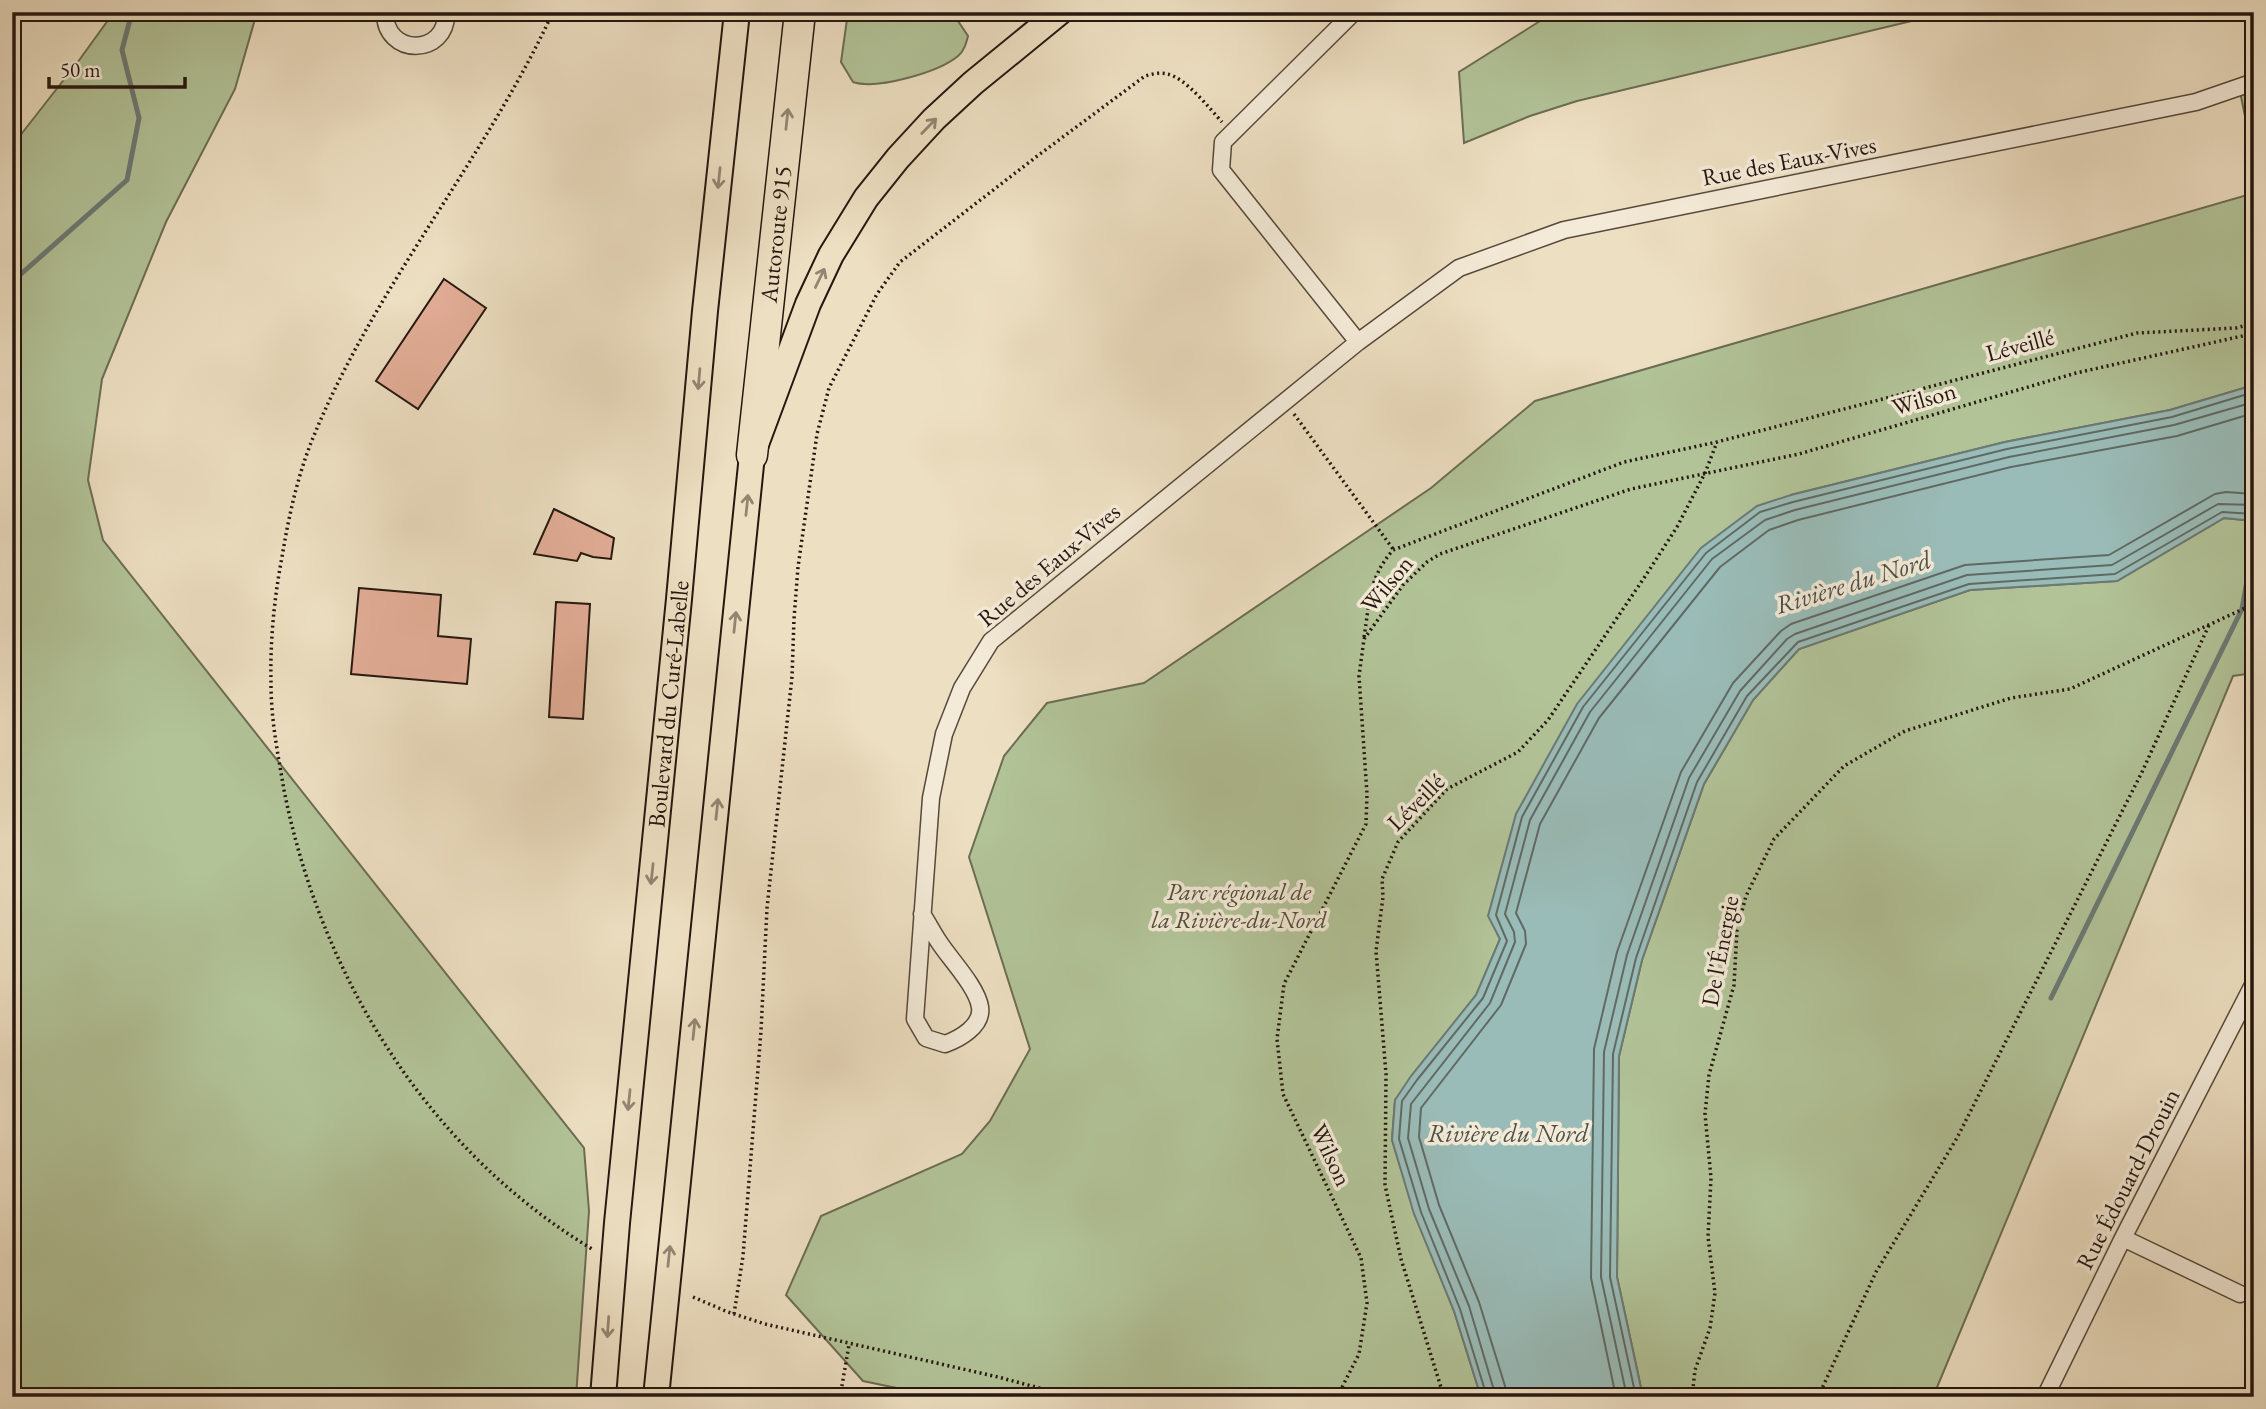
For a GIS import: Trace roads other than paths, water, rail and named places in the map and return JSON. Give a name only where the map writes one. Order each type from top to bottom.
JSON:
[{"type":"highway","name":"Autoroute 915","points":[[752,455],[800,12]]},
{"type":"main road","name":"Boulevard du Curé-Labelle","points":[[603,1397],[617,1223],[678,613],[705,311],[737,12]]},
{"type":"main road","points":[[656,1397],[752,455],[793,341],[815,289],[831,255],[866,198],[898,158],[934,120],[973,83],[1060,12]]},
{"type":"street","points":[[385,12],[388,30],[394,38],[402,44],[423,46],[440,35],[446,12]]},
{"type":"street","points":[[1354,12],[1223,142],[1221,170],[1358,342]]},
{"type":"street","name":"Rue des Eaux-Vives","points":[[922,914],[973,990],[981,1008],[977,1020],[964,1037],[945,1044],[926,1038],[915,1019],[922,914],[931,798],[944,734],[962,688],[991,641],[1358,342],[1459,268],[1564,230],[2196,102],[2254,82]]},
{"type":"street","name":"Rue Édouard-Drouin","points":[[2045,1397],[2254,983]]},
{"type":"street","points":[[2123,1238],[2240,1294]]},
{"type":"water","name":"Rivière du Nord","points":[[2254,385],[2254,521],[2224,518],[2117,581],[1970,590],[1799,649],[1753,700],[1704,784],[1642,960],[1619,1056],[1617,1277],[1643,1397],[1481,1397],[1454,1311],[1414,1214],[1392,1140],[1395,1100],[1476,995],[1500,939],[1488,916],[1516,814],[1577,704],[1701,548],[1757,506],[1791,495],[2005,442],[2170,410]]},
{"type":"waterway","points":[[12,282],[127,180],[139,118],[122,50],[132,12]]},
{"type":"waterway","name":"Rivière du Nord","points":[[2051,998],[2242,609],[2254,542]]},
{"type":"park label","name":"Parc régional de la Rivière-du-Nord","points":[[1239,906]]}]
